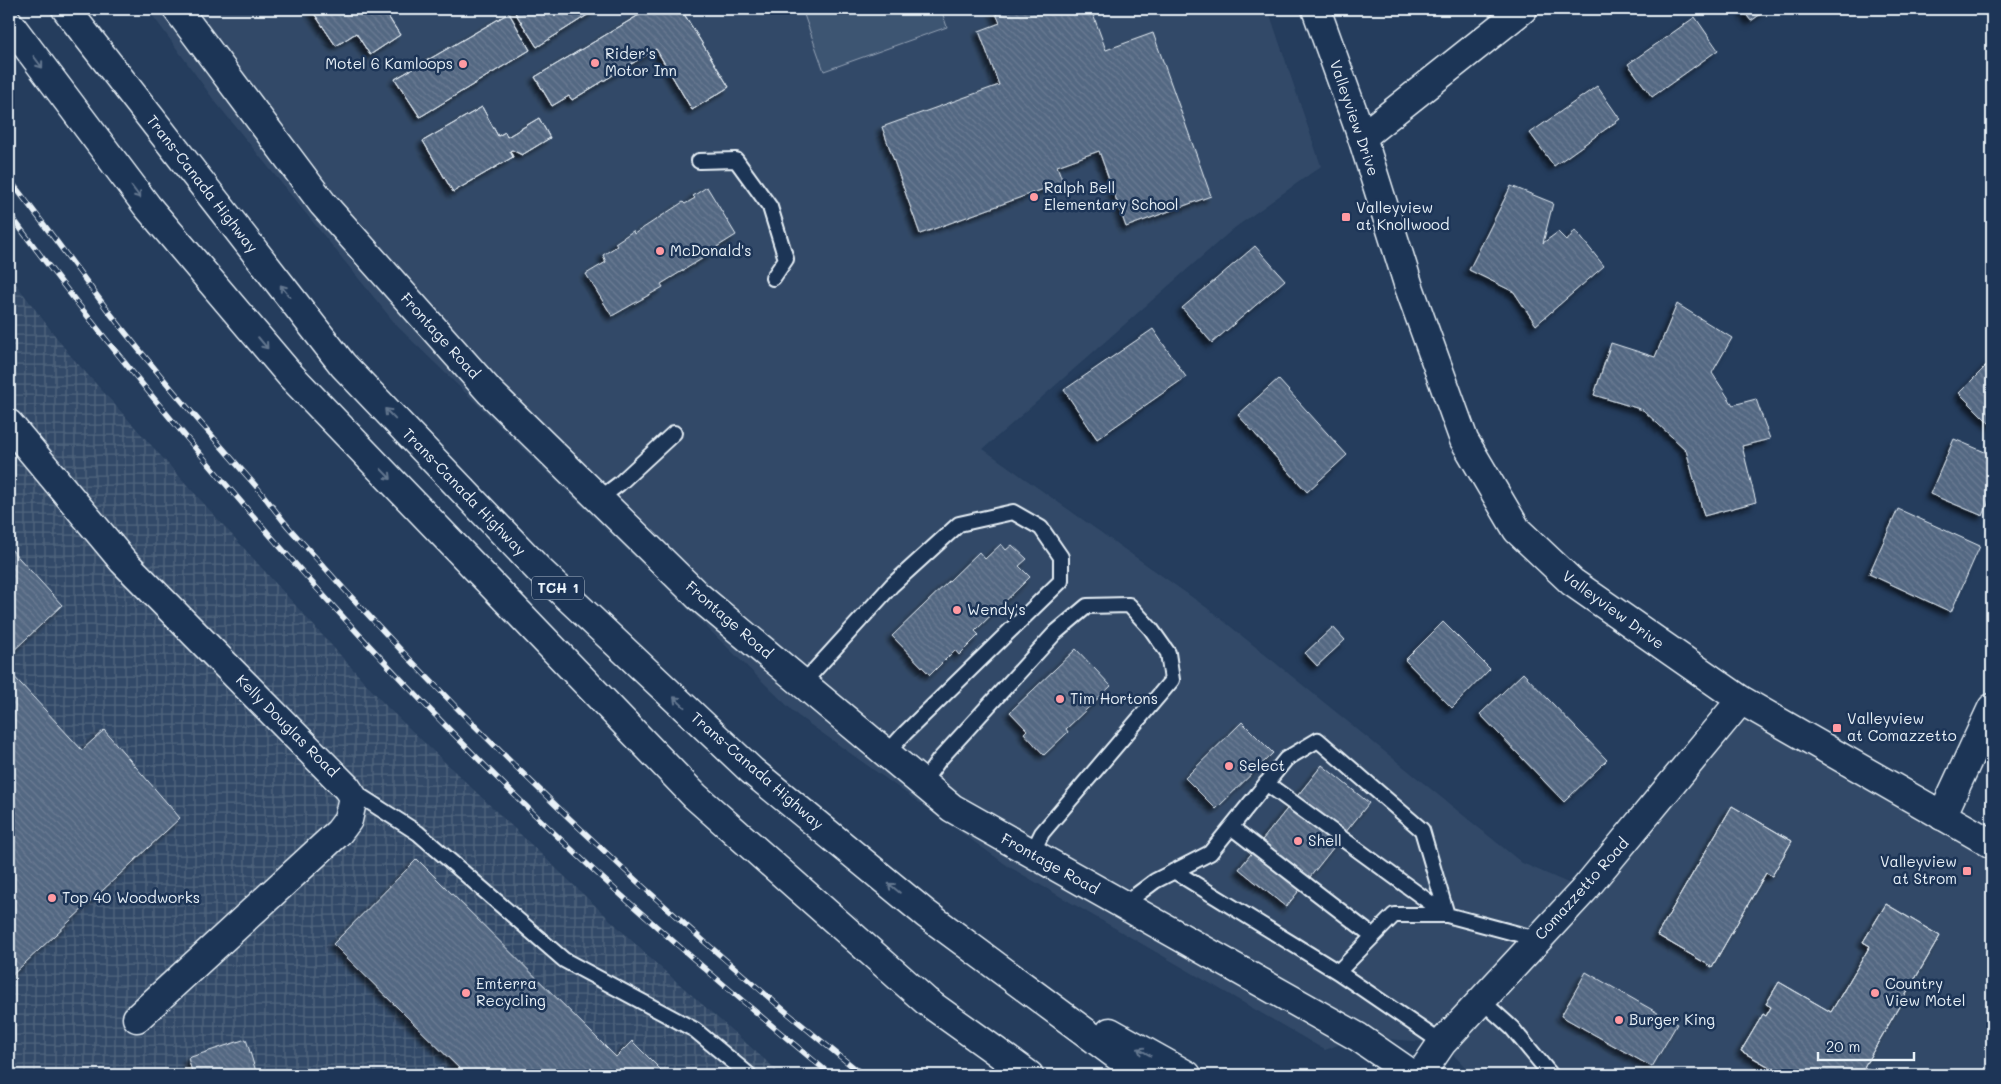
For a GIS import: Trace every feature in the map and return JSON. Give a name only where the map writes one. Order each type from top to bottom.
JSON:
[{"type":"main road","name":"Trans-Canada Highway","points":[[66,9],[343,365],[539,570],[752,772],[926,914],[1143,1075]]},
{"type":"main road","name":"Frontage Road","points":[[177,9],[323,204],[490,392],[698,596],[952,808],[1358,1037],[1413,1075]]},
{"type":"main road","name":"Valleyview Drive","points":[[1316,9],[1362,137],[1409,287],[1464,440],[1516,530],[1572,582],[1741,700],[1992,844]]},
{"type":"main road","points":[[1362,137],[1524,9]]},
{"type":"main road","name":"TCH 1","points":[[9,23],[147,206],[291,376],[688,789],[926,1000],[1029,1075]]},
{"type":"main road","name":"Kelly Douglas Road","points":[[9,424],[123,561],[347,788],[353,797],[348,820],[339,832],[137,1018]]},
{"type":"main road","name":"Comazzetto Road","points":[[1420,1075],[1442,1043],[1584,890],[1741,700]]},
{"type":"main road","points":[[1942,816],[1992,708]]},
{"type":"main road","points":[[926,914],[1127,1042],[1187,1075]]},
{"type":"lane","points":[[699,161],[736,160],[770,206],[786,259],[772,278]]},
{"type":"lane","points":[[599,499],[619,484],[674,433]]},
{"type":"lane","points":[[803,683],[892,585],[959,524],[1013,512],[1041,528],[1061,557],[1061,581],[905,733],[886,754]]},
{"type":"lane","points":[[922,784],[939,760],[1055,633],[1088,606],[1129,605],[1151,629],[1168,653],[1172,680],[1042,833],[1032,853]]},
{"type":"lane","points":[[1123,905],[1156,881],[1210,853],[1286,759],[1318,740],[1422,830],[1447,915]]},
{"type":"lane","points":[[1266,783],[1447,915]]},
{"type":"lane","points":[[347,788],[418,834],[564,960],[695,1030],[749,1075]]},
{"type":"lane","points":[[1231,827],[1373,936]]},
{"type":"lane","points":[[1174,871],[1338,972],[1442,1043]]},
{"type":"lane","points":[[1338,972],[1394,915],[1447,915],[1537,939]]},
{"type":"lane","points":[[1481,1000],[1512,1028],[1551,1075]]},
{"type":"shaded area","points":[[148,9],[1268,9],[1321,166],[1233,229],[983,449],[1210,610],[1522,863],[1584,890],[1741,700],[1992,844],[1992,1075],[1473,1075],[1442,1043],[1358,1037],[1325,1050],[1008,866],[797,715],[398,327],[214,100]]},
{"type":"shaded area","points":[[802,9],[941,9],[947,27],[824,71]]},
{"type":"shaded area","points":[[9,275],[69,354],[387,707],[651,959],[782,1075],[9,1075]]},
{"type":"building","name":"Motel 6 Kamloops","points":[[311,9],[389,9],[386,13],[400,35],[370,55],[356,33],[336,46]]},
{"type":"building","name":"Motel 6 Kamloops","points":[[311,9],[389,9],[386,13],[400,35],[370,55],[356,33],[336,46]]},
{"type":"building","points":[[518,9],[597,9],[537,47],[514,11]]},
{"type":"building","points":[[518,9],[597,9],[537,47],[514,11]]},
{"type":"building","name":"Rider's Motor Inn","points":[[649,9],[681,9],[729,87],[692,110],[656,49],[572,100],[569,96],[552,106],[535,77]]},
{"type":"building","name":"Rider's Motor Inn","points":[[649,9],[681,9],[729,87],[692,110],[656,49],[572,100],[569,96],[552,106],[535,77]]},
{"type":"building","name":"Ralph Bell Elementary School","points":[[994,9],[1091,9],[1106,50],[1153,33],[1211,196],[1126,227],[1099,151],[1057,166],[1063,182],[920,234],[882,127],[999,85],[979,31],[1000,23]]},
{"type":"building","points":[[1742,9],[1768,9],[1751,21]]},
{"type":"building","name":"Motel 6 Kamloops","points":[[509,13],[530,50],[420,117],[395,79]]},
{"type":"building","name":"Motel 6 Kamloops","points":[[509,13],[530,50],[420,117],[395,79]]},
{"type":"building","points":[[1695,17],[1718,50],[1652,97],[1628,64]]},
{"type":"building","points":[[1597,86],[1620,119],[1554,166],[1530,133]]},
{"type":"building","points":[[482,107],[498,136],[505,132],[507,137],[539,118],[550,138],[522,155],[512,150],[510,151],[513,157],[453,192],[423,141]]},
{"type":"building","points":[[482,107],[498,136],[505,132],[507,137],[539,118],[550,138],[522,155],[512,150],[510,151],[513,157],[453,192],[423,141]]},
{"type":"building","points":[[1511,186],[1553,203],[1543,243],[1558,232],[1567,241],[1575,230],[1604,266],[1536,325],[1514,292],[1469,270]]},
{"type":"building","name":"McDonald's","points":[[707,187],[736,235],[712,250],[713,252],[661,284],[663,287],[612,316],[586,274],[606,262],[603,255],[617,246],[615,243],[633,231],[634,234],[683,202],[685,204],[695,198],[693,196]]},
{"type":"building","points":[[1255,246],[1285,280],[1212,343],[1182,308]]},
{"type":"building","points":[[1677,304],[1732,338],[1712,373],[1733,405],[1756,399],[1770,439],[1742,446],[1756,502],[1704,516],[1686,450],[1643,410],[1594,395],[1611,343],[1655,357]]},
{"type":"building","points":[[1153,329],[1186,377],[1097,439],[1064,390]]},
{"type":"building","points":[[1992,360],[1992,426],[1959,393]]},
{"type":"building","points":[[1278,379],[1347,455],[1307,492],[1238,415]]},
{"type":"building","points":[[1954,439],[1992,455],[1992,494],[1983,516],[1930,494]]},
{"type":"building","points":[[1898,509],[1980,546],[1951,612],[1869,574]]},
{"type":"building","name":"Wendy's","points":[[1001,544],[1006,550],[1012,545],[1027,559],[1019,566],[1030,577],[975,631],[979,635],[959,655],[955,650],[930,675],[892,636],[979,552],[985,559]]},
{"type":"building","points":[[9,547],[62,605],[9,655]]},
{"type":"building","points":[[1443,622],[1490,669],[1452,708],[1405,660]]},
{"type":"building","points":[[1333,627],[1345,640],[1317,666],[1305,653]]},
{"type":"building","name":"Tim Hortons","points":[[1076,649],[1111,686],[1066,729],[1068,732],[1044,755],[1024,733],[1027,730],[1010,712]]},
{"type":"building","name":"Top 40 Woodworks","points":[[9,671],[82,750],[104,730],[180,818],[9,978]]},
{"type":"building","points":[[1523,673],[1607,760],[1564,802],[1480,714]]},
{"type":"building","name":"Select","points":[[1242,722],[1273,753],[1216,809],[1185,778]]},
{"type":"building","points":[[1322,765],[1369,803],[1286,907],[1239,869]]},
{"type":"building","points":[[1732,806],[1792,841],[1772,876],[1766,873],[1712,967],[1657,935]]},
{"type":"building","points":[[1732,806],[1792,841],[1772,876],[1766,873],[1712,967],[1657,935]]},
{"type":"building","name":"Emterra Recycling","points":[[417,859],[616,1057],[632,1041],[666,1075],[466,1075],[333,944]]},
{"type":"building","name":"Country View Motel","points":[[1886,904],[1940,936],[1864,1067],[1878,1075],[1784,1075],[1741,1051],[1763,1014],[1766,1016],[1771,1007],[1766,1004],[1779,982],[1831,1012],[1870,946],[1863,942]]},
{"type":"building","name":"Country View Motel","points":[[1886,904],[1940,936],[1864,1067],[1878,1075],[1784,1075],[1741,1051],[1763,1014],[1766,1016],[1771,1007],[1766,1004],[1779,982],[1831,1012],[1870,946],[1863,942]]},
{"type":"building","name":"Burger King","points":[[1586,972],[1677,1024],[1652,1067],[1561,1016]]},
{"type":"building","points":[[246,1039],[257,1075],[193,1075],[188,1058]]},
{"type":"railway","points":[[9,179],[160,376],[255,485],[290,529],[356,603],[494,745],[638,882],[712,948],[863,1075]]},
{"type":"railway","points":[[9,213],[98,329],[191,443],[293,562],[399,677],[508,788],[621,895],[831,1075]]},
{"type":"place","name":"Rider's Motor Inn","points":[[595,63]]},
{"type":"place","name":"Motel 6 Kamloops","points":[[463,64]]},
{"type":"place","name":"Ralph Bell Elementary School","points":[[1034,197]]},
{"type":"place","name":"Valleyview at Knollwood","points":[[1346,217]]},
{"type":"place","name":"McDonald's","points":[[660,251]]},
{"type":"place","name":"Wendy's","points":[[957,610]]},
{"type":"place","name":"Tim Hortons","points":[[1060,699]]},
{"type":"place","name":"Valleyview at Comazzetto","points":[[1837,728]]},
{"type":"place","name":"Select","points":[[1229,766]]},
{"type":"place","name":"Shell","points":[[1298,841]]},
{"type":"place","name":"Valleyview at Strom","points":[[1967,871]]},
{"type":"place","name":"Top 40 Woodworks","points":[[52,898]]},
{"type":"place","name":"Emterra Recycling","points":[[466,993]]},
{"type":"place","name":"Country View Motel","points":[[1875,993]]},
{"type":"place","name":"Burger King","points":[[1619,1020]]}]
